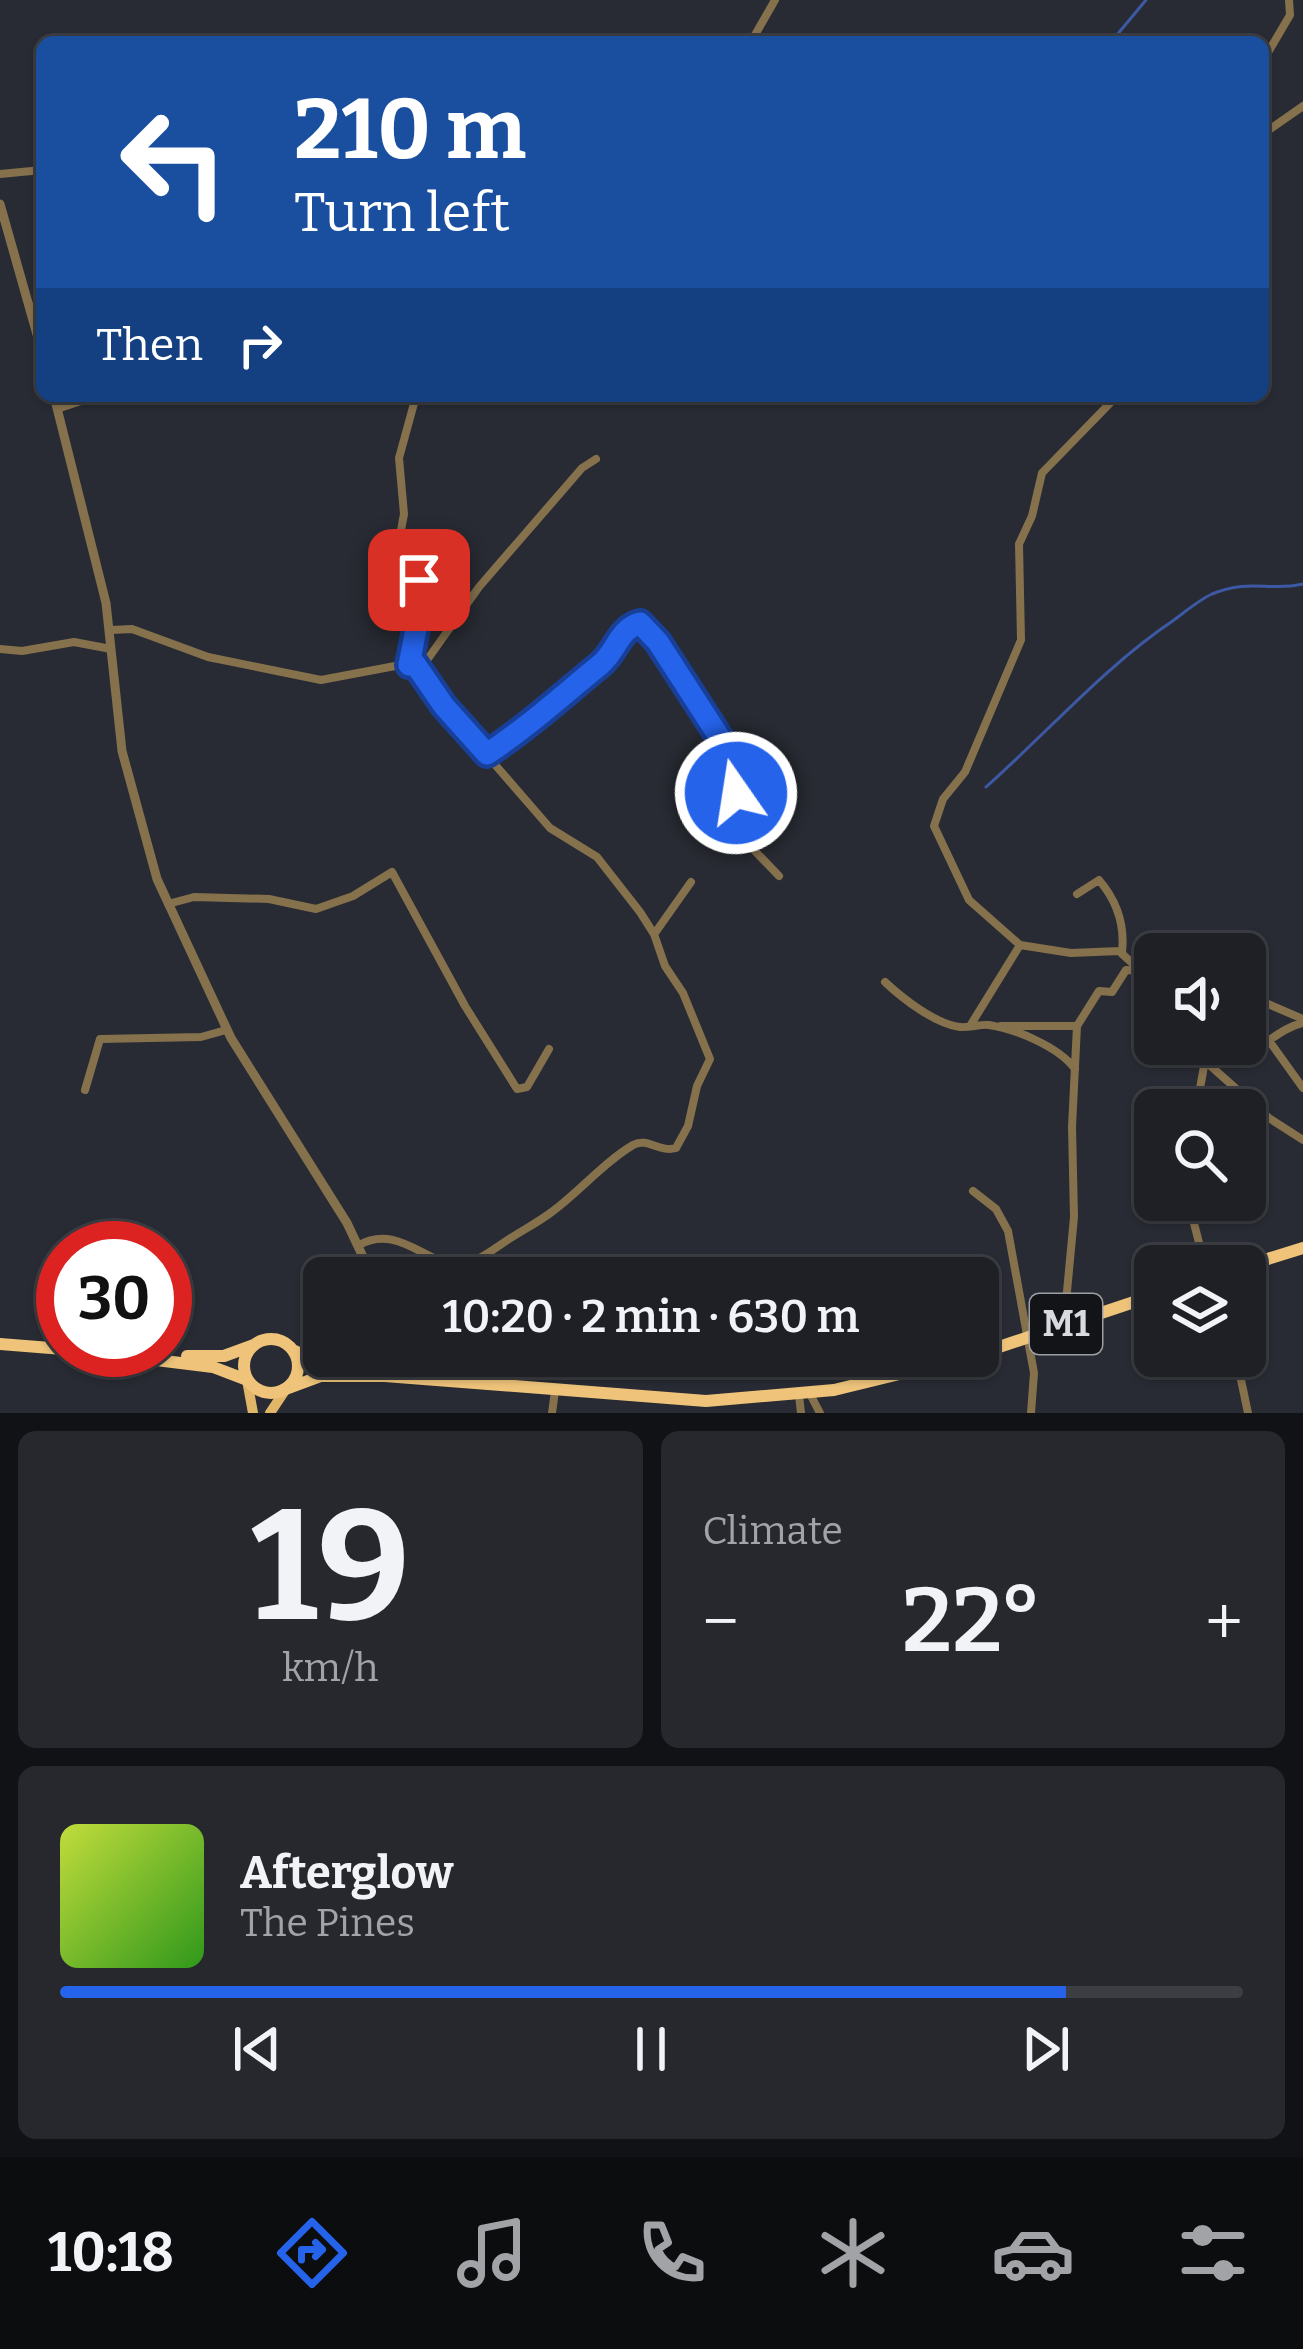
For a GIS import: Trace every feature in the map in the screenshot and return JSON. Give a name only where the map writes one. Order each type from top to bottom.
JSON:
[{"type":"highway","points":[[1266,1259],[1303,1248]]},
{"type":"highway","name":"M1","points":[[999,1347],[1134,1302]]},
{"type":"highway","name":"M1","points":[[192,1356],[224,1356],[275,1340],[303,1355]]},
{"type":"highway","points":[[247,1380],[245,1360],[257,1343]]},
{"type":"highway","points":[[0,1344],[36,1347]]},
{"type":"highway","points":[[286,1389],[298,1369],[291,1348]]},
{"type":"highway","name":"M1","points":[[192,1365],[226,1370],[267,1393],[318,1377]]},
{"type":"highway","name":"M1","points":[[400,1377],[706,1401],[804,1395],[898,1377]]},
{"type":"main road","points":[[247,1380],[253,1413]]},
{"type":"main road","points":[[269,1413],[286,1389]]},
{"type":"street","points":[[754,36],[775,0]]},
{"type":"street","points":[[1269,49],[1290,5],[1303,11]]},
{"type":"street","points":[[1269,130],[1303,106]]},
{"type":"street","points":[[0,174],[36,171]]},
{"type":"street","points":[[0,204],[5,236],[36,333]]},
{"type":"street","points":[[55,402],[111,630],[122,751],[142,835],[167,904],[226,1030],[364,1257]]},
{"type":"street","points":[[57,409],[78,402]]},
{"type":"street","points":[[359,1246],[373,1238],[386,1240],[411,1245],[449,1263],[469,1263],[552,1212],[593,1173],[635,1144],[645,1142],[664,1151],[680,1144],[709,1053],[683,993],[662,960],[654,934],[597,856],[550,828],[412,665],[423,593],[397,552],[404,514],[398,465],[414,402]]},
{"type":"street","points":[[1111,402],[1042,473],[1017,559],[1021,640],[964,772],[943,799],[934,821],[968,900],[1020,945],[1070,953],[1122,952]]},
{"type":"street","points":[[111,630],[133,629],[208,657],[308,679],[336,679],[412,665],[433,654],[479,587],[583,467],[596,459]]},
{"type":"street","points":[[487,754],[526,728],[603,662],[629,626],[644,625],[747,780],[730,801],[729,824],[779,876]]},
{"type":"street","points":[[0,649],[22,651],[74,642],[112,649]]},
{"type":"street","points":[[167,904],[194,897],[268,899],[316,909],[353,896],[392,872],[465,1006],[517,1089],[527,1087],[549,1049]]},
{"type":"street","points":[[1077,894],[1099,880],[1121,921],[1122,952],[1134,963]]},
{"type":"street","points":[[654,934],[691,882]]},
{"type":"street","points":[[970,1026],[1020,945]]},
{"type":"street","points":[[1069,1323],[1077,1026],[1099,991],[1112,992],[1126,970],[1134,970]]},
{"type":"street","points":[[885,982],[959,1027],[1077,1026]]},
{"type":"street","points":[[1266,1004],[1303,1021]]},
{"type":"street","points":[[1266,1044],[1303,1021]]},
{"type":"street","points":[[988,1025],[1028,1038],[1064,1057],[1076,1070]]},
{"type":"street","points":[[86,1090],[100,1040],[170,1040],[226,1030]]},
{"type":"street","points":[[1270,1042],[1303,1088]]},
{"type":"street","points":[[1210,1065],[1268,1118],[1303,1141]]},
{"type":"street","points":[[973,1191],[1003,1218],[1029,1337],[1034,1373],[1031,1413]]},
{"type":"street","points":[[1240,1377],[1248,1413]]},
{"type":"street","points":[[552,1413],[555,1391]]},
{"type":"street","points":[[802,1413],[804,1395]]},
{"type":"street","points":[[804,1395],[820,1413]]},
{"type":"waterway","points":[[1116,36],[1146,0]]},
{"type":"waterway","points":[[986,787],[1124,658],[1202,599],[1238,587],[1303,584]]},
{"type":"route","points":[[419,580],[422,608],[413,631],[409,665],[415,664],[487,754],[526,728],[603,662],[629,626],[640,623],[678,671],[747,780],[736,793]]}]
